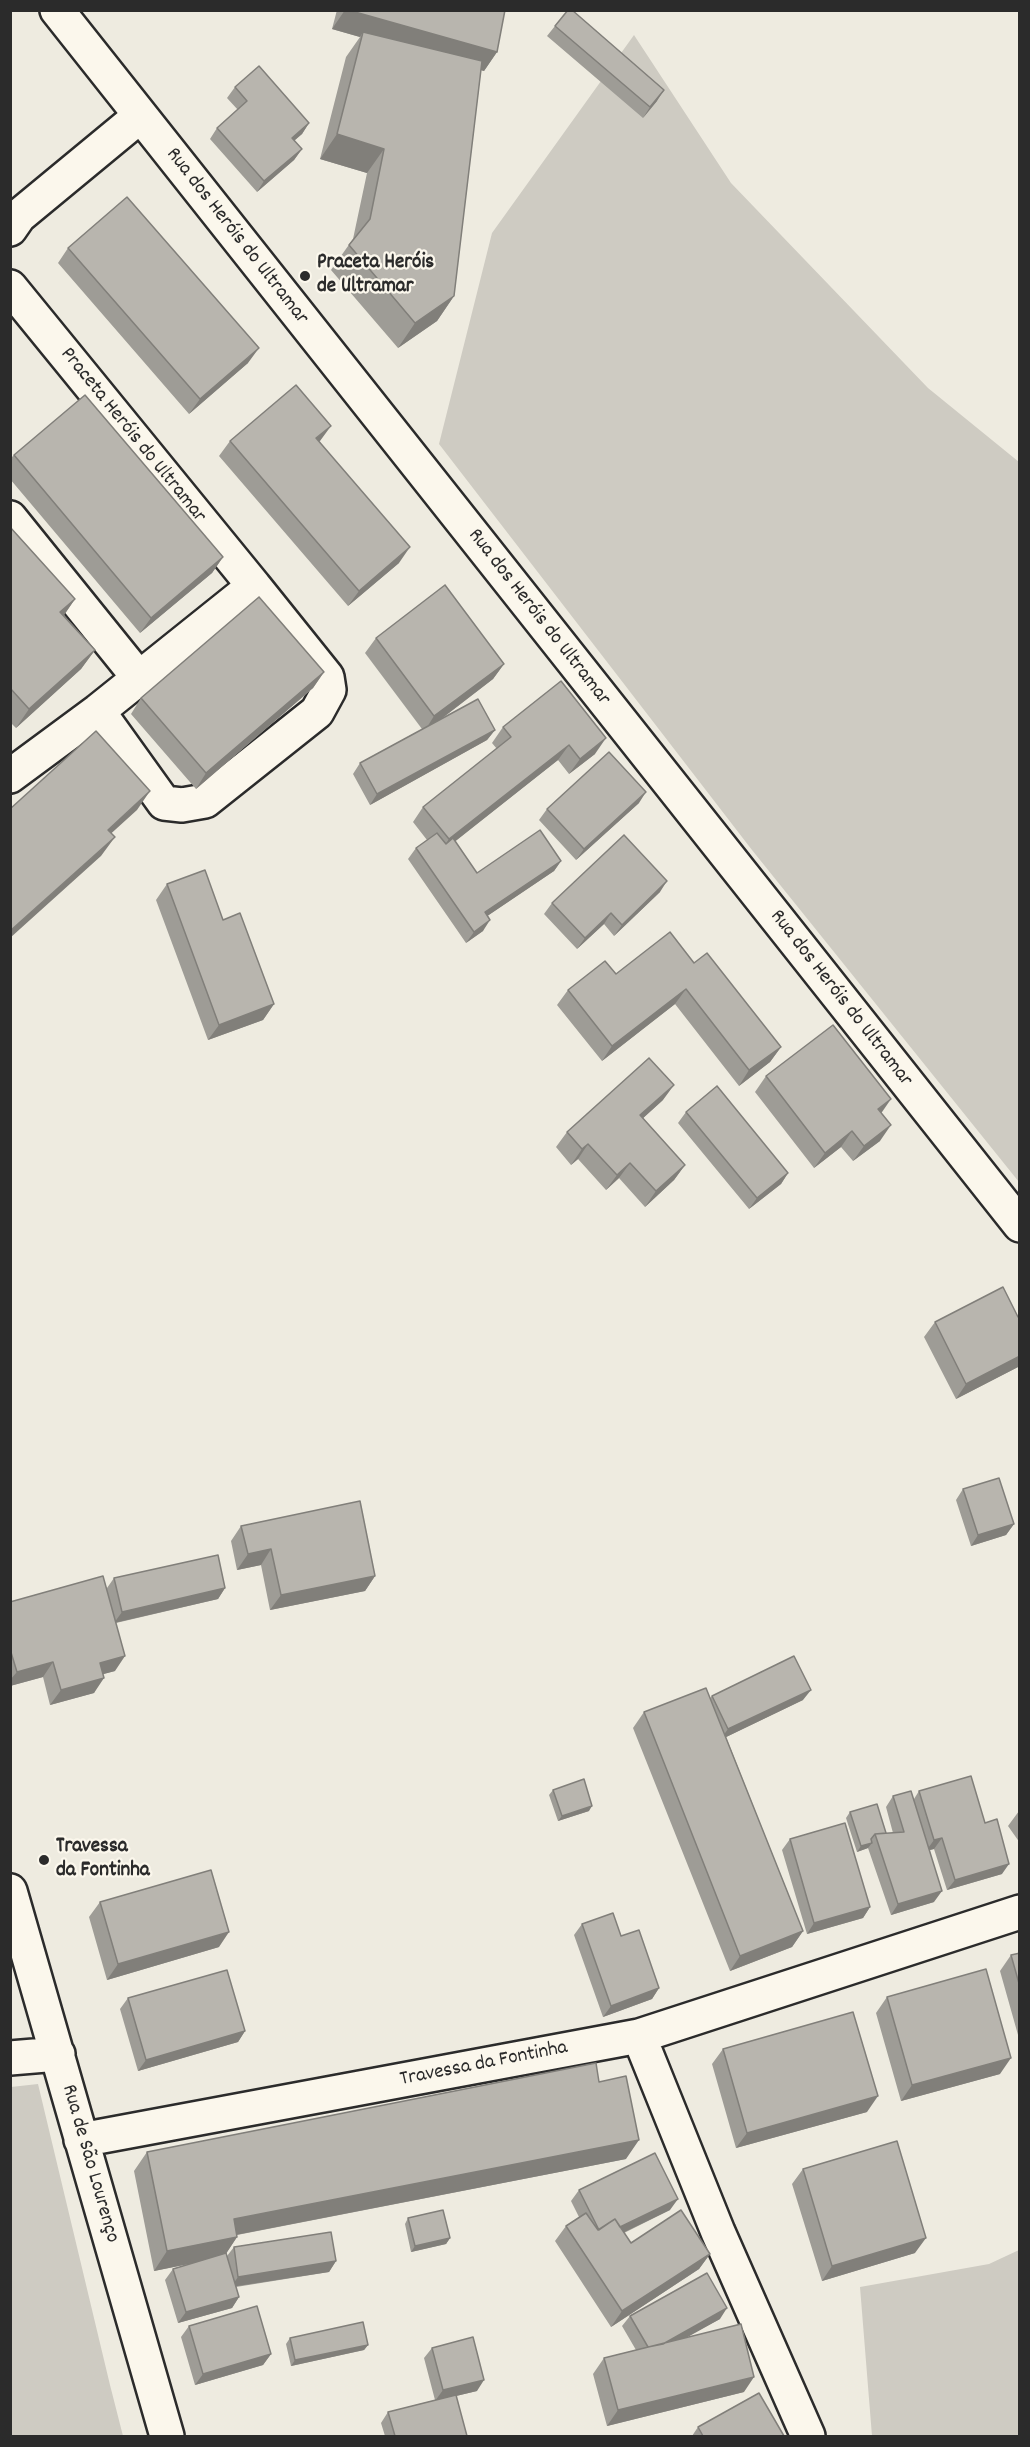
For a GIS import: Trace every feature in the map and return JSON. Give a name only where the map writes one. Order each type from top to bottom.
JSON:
[{"type":"street","name":"Rua dos Heróis do Ultramar","points":[[57,10],[1020,1225]]},
{"type":"street","points":[[13,217],[140,116]]},
{"type":"street","name":"Praceta Heróis do Ultramar","points":[[10,287],[327,677],[329,690],[316,712],[205,801],[182,806],[164,803],[98,711]]},
{"type":"street","points":[[10,518],[139,678]]},
{"type":"street","points":[[10,776],[98,711],[254,586]]},
{"type":"street","name":"Rua de São Lourenço","points":[[10,1891],[167,2436]]},
{"type":"street","name":"Travessa da Fontinha","points":[[81,2140],[639,2036],[1020,1912]]},
{"type":"street","points":[[639,2036],[718,2232],[808,2436]]},
{"type":"street","points":[[10,2058],[58,2054]]},
{"type":"shaded area","points":[[634,35],[731,183],[928,388],[1019,462],[1019,1182],[752,850],[439,444],[492,233]]},
{"type":"shaded area","points":[[38,2084],[123,2436],[11,2436],[11,2087]]},
{"type":"shaded area","points":[[1019,2250],[1019,2436],[872,2436],[860,2287],[989,2264]]},
{"type":"building","points":[[348,10],[505,10],[497,52]]},
{"type":"building","points":[[568,10],[572,10],[664,90],[650,107],[555,26]]},
{"type":"building","points":[[363,32],[482,61],[454,296],[415,323],[349,245],[370,219],[384,149],[337,134]]},
{"type":"building","points":[[259,66],[309,123],[292,138],[302,149],[264,181],[217,128],[247,101],[235,87]]},
{"type":"building","points":[[127,197],[259,348],[200,399],[68,248]]},
{"type":"building","points":[[296,385],[331,426],[316,438],[410,547],[359,591],[230,441]]},
{"type":"building","points":[[85,395],[223,557],[151,618],[14,455]]},
{"type":"building","points":[[10,527],[75,599],[60,612],[95,650],[29,709],[10,688]]},
{"type":"building","points":[[445,585],[504,664],[434,716],[376,638]]},
{"type":"building","points":[[259,597],[324,672],[206,773],[141,698]]},
{"type":"building","points":[[561,681],[606,738],[580,759],[569,745],[449,839],[423,807],[511,737],[503,727]]},
{"type":"building","points":[[478,699],[495,730],[377,794],[360,763]]},
{"type":"building","points":[[96,731],[150,791],[108,830],[115,837],[10,931],[10,809]]},
{"type":"building","points":[[609,752],[646,792],[584,849],[547,809]]},
{"type":"building","points":[[540,830],[561,861],[485,912],[490,920],[474,932],[416,848],[437,833],[446,844],[453,838],[477,873]]},
{"type":"building","points":[[624,835],[667,881],[622,925],[611,913],[585,938],[552,903]]},
{"type":"building","points":[[205,870],[223,920],[240,913],[274,1004],[219,1025],[167,884]]},
{"type":"building","points":[[670,932],[694,963],[707,953],[781,1047],[749,1070],[686,989],[612,1046],[568,990],[605,961],[616,974]]},
{"type":"building","points":[[833,1025],[891,1099],[878,1109],[891,1125],[864,1146],[852,1131],[825,1153],[766,1076]]},
{"type":"building","points":[[649,1058],[674,1085],[640,1115],[685,1165],[656,1191],[630,1163],[617,1175],[588,1144],[582,1149],[567,1132]]},
{"type":"building","points":[[717,1086],[788,1173],[757,1198],[686,1112]]},
{"type":"building","points":[[1003,1287],[1018,1317],[1020,1316],[1020,1356],[966,1384],[935,1322]]},
{"type":"building","points":[[999,1478],[1014,1524],[978,1535],[963,1489]]},
{"type":"building","points":[[360,1501],[375,1576],[281,1595],[271,1549],[248,1554],[241,1526]]},
{"type":"building","points":[[218,1555],[225,1588],[122,1612],[114,1578]]},
{"type":"building","points":[[103,1576],[125,1656],[100,1663],[104,1678],[61,1690],[53,1662],[17,1672],[10,1649],[10,1602]]},
{"type":"building","points":[[794,1656],[811,1690],[728,1729],[712,1696]]},
{"type":"building","points":[[706,1688],[803,1931],[740,1956],[644,1712]]},
{"type":"building","points":[[971,1776],[985,1823],[997,1819],[1009,1864],[955,1880],[942,1838],[934,1840],[919,1791]]},
{"type":"building","points":[[584,1779],[592,1806],[562,1816],[553,1790]]},
{"type":"building","points":[[911,1791],[942,1891],[898,1904],[875,1834],[904,1832],[893,1796]]},
{"type":"building","points":[[877,1804],[886,1833],[875,1834],[871,1839],[872,1843],[861,1846],[850,1812]]},
{"type":"building","points":[[845,1823],[870,1907],[814,1923],[790,1839]]},
{"type":"building","points":[[211,1870],[229,1932],[118,1964],[100,1902]]},
{"type":"building","points":[[613,1913],[621,1936],[639,1930],[659,1988],[611,2006],[582,1924]]},
{"type":"building","points":[[1020,1953],[1020,1987],[1011,1955]]},
{"type":"building","points":[[986,1969],[1011,2058],[912,2085],[887,1997]]},
{"type":"building","points":[[227,1970],[245,2031],[146,2060],[128,1998]]},
{"type":"building","points":[[853,2012],[878,2096],[747,2133],[723,2049]]},
{"type":"building","points":[[596,2063],[599,2082],[626,2076],[639,2140],[234,2219],[237,2237],[167,2251],[147,2152]]},
{"type":"building","points":[[897,2141],[926,2238],[832,2266],[803,2169]]},
{"type":"building","points":[[655,2153],[678,2199],[620,2227],[615,2219],[599,2230],[579,2190]]},
{"type":"building","points":[[443,2210],[450,2238],[415,2246],[408,2218]]},
{"type":"building","points":[[681,2210],[710,2254],[622,2311],[566,2226],[586,2213],[598,2230],[615,2219],[631,2243]]},
{"type":"building","points":[[331,2232],[336,2261],[238,2277],[234,2247]]},
{"type":"building","points":[[226,2253],[239,2297],[186,2312],[173,2269]]},
{"type":"building","points":[[707,2273],[727,2308],[663,2344],[648,2347],[630,2316]]},
{"type":"building","points":[[257,2306],[271,2354],[203,2374],[189,2326]]},
{"type":"building","points":[[363,2322],[368,2345],[295,2360],[290,2338]]},
{"type":"building","points":[[741,2324],[754,2377],[618,2410],[604,2358]]},
{"type":"building","points":[[473,2337],[484,2380],[443,2390],[432,2348]]},
{"type":"building","points":[[759,2393],[784,2436],[703,2436],[698,2427]]},
{"type":"building","points":[[456,2395],[467,2436],[395,2436],[388,2412]]},
{"type":"place","name":"Praceta Heróis de Ultramar","points":[[305,276]]},
{"type":"place","name":"Travessa da Fontinha","points":[[44,1860]]}]
